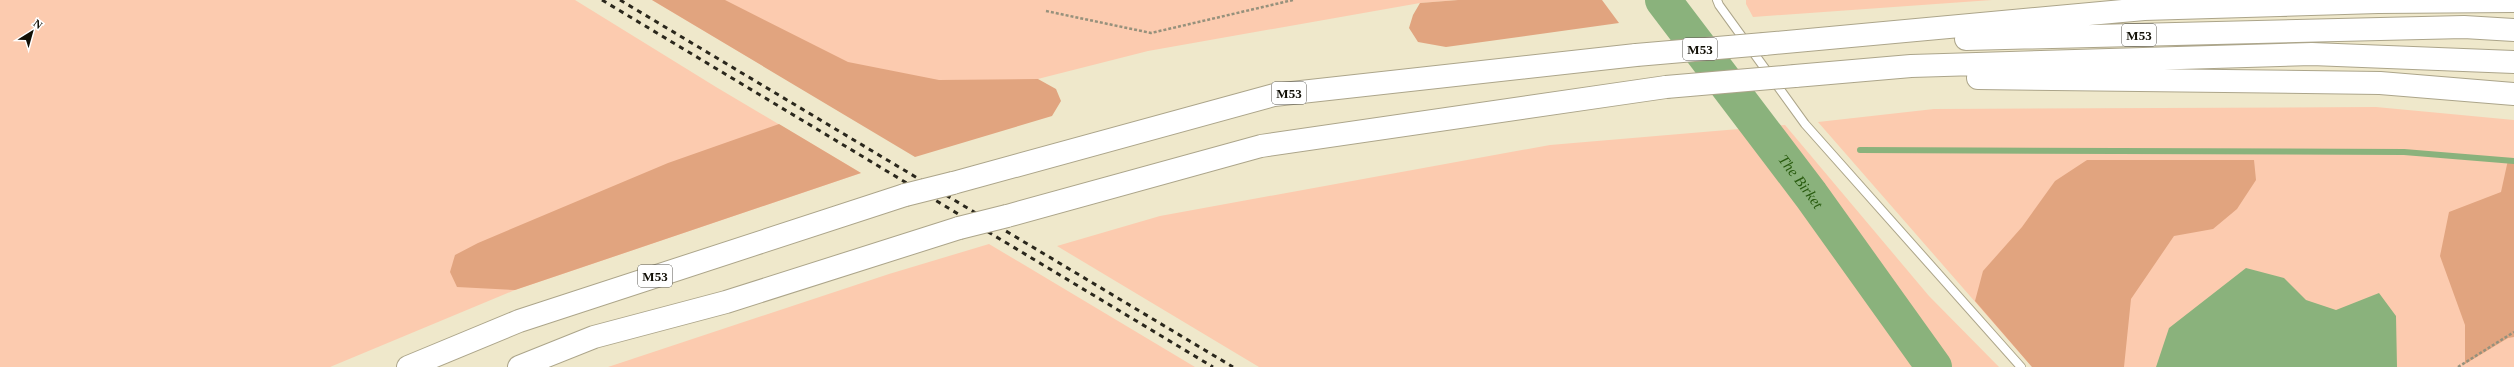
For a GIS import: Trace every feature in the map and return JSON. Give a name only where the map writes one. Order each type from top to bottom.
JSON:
[{"type":"highway","points":[[1764,44],[2144,9],[2378,2],[2514,1]]},
{"type":"highway","name":"M53","points":[[408,367],[519,322],[905,195],[1274,95],[1636,54],[1764,44],[2464,27],[2514,30]]},
{"type":"highway","name":"M53","points":[[519,367],[594,337],[726,302],[959,228],[1261,146],[1666,87],[1911,66],[2312,54],[2514,62]]},
{"type":"highway","points":[[1795,76],[2380,83],[2514,94]]},
{"type":"lane","points":[[1717,0],[1718,5],[1805,124],[2021,367]]},
{"type":"path","points":[[1046,12],[1151,33],[1293,0]]},
{"type":"path","points":[[2458,367],[2514,332]]},
{"type":"shaded area","points":[[0,0],[575,0],[716,87],[861,173],[515,290],[330,367],[0,367]]},
{"type":"shaded area","points":[[652,0],[1458,0],[1420,3],[1148,51],[861,124]]},
{"type":"shaded area","points":[[652,0],[725,0],[848,62],[939,80],[1038,79],[1056,89],[1061,101],[1052,116],[915,157]]},
{"type":"shaded area","points":[[1458,0],[1602,0],[1619,23],[1446,47],[1418,42],[1409,28],[1413,15],[1420,3]]},
{"type":"shaded area","points":[[1746,0],[1992,0],[1753,17],[1746,4]]},
{"type":"shaded area","points":[[2376,107],[2514,120],[2514,367],[2032,367],[1818,122],[1934,109]]},
{"type":"shaded area","points":[[779,124],[861,173],[515,290],[457,287],[450,272],[455,255],[478,243],[668,163]]},
{"type":"shaded area","points":[[1785,125],[1929,296],[1999,367],[1259,367],[1057,246],[1160,216],[1550,145]]},
{"type":"shaded area","points":[[2087,160],[2254,160],[2256,180],[2237,209],[2213,229],[2174,236],[2131,299],[2124,367],[2032,367],[1975,301],[1983,271],[2022,227],[2055,181]]},
{"type":"shaded area","points":[[2508,160],[2514,161],[2514,337],[2508,338],[2465,364],[2465,325],[2440,256],[2449,212],[2501,192]]},
{"type":"shaded area","points":[[989,244],[1195,367],[608,367],[889,274]]},
{"type":"shaded area","points":[[2246,268],[2284,278],[2306,300],[2336,310],[2379,293],[2396,316],[2397,367],[2156,367],[2169,328]]},
{"type":"waterway","name":"The Birket","points":[[1663,0],[1811,195],[1934,367]]},
{"type":"waterway","points":[[1860,150],[2404,152],[2514,161]]},
{"type":"waterway","points":[[1811,195],[1822,185]]},
{"type":"railway","points":[[602,0],[1213,367]]},
{"type":"railway","points":[[620,0],[1233,367]]}]
